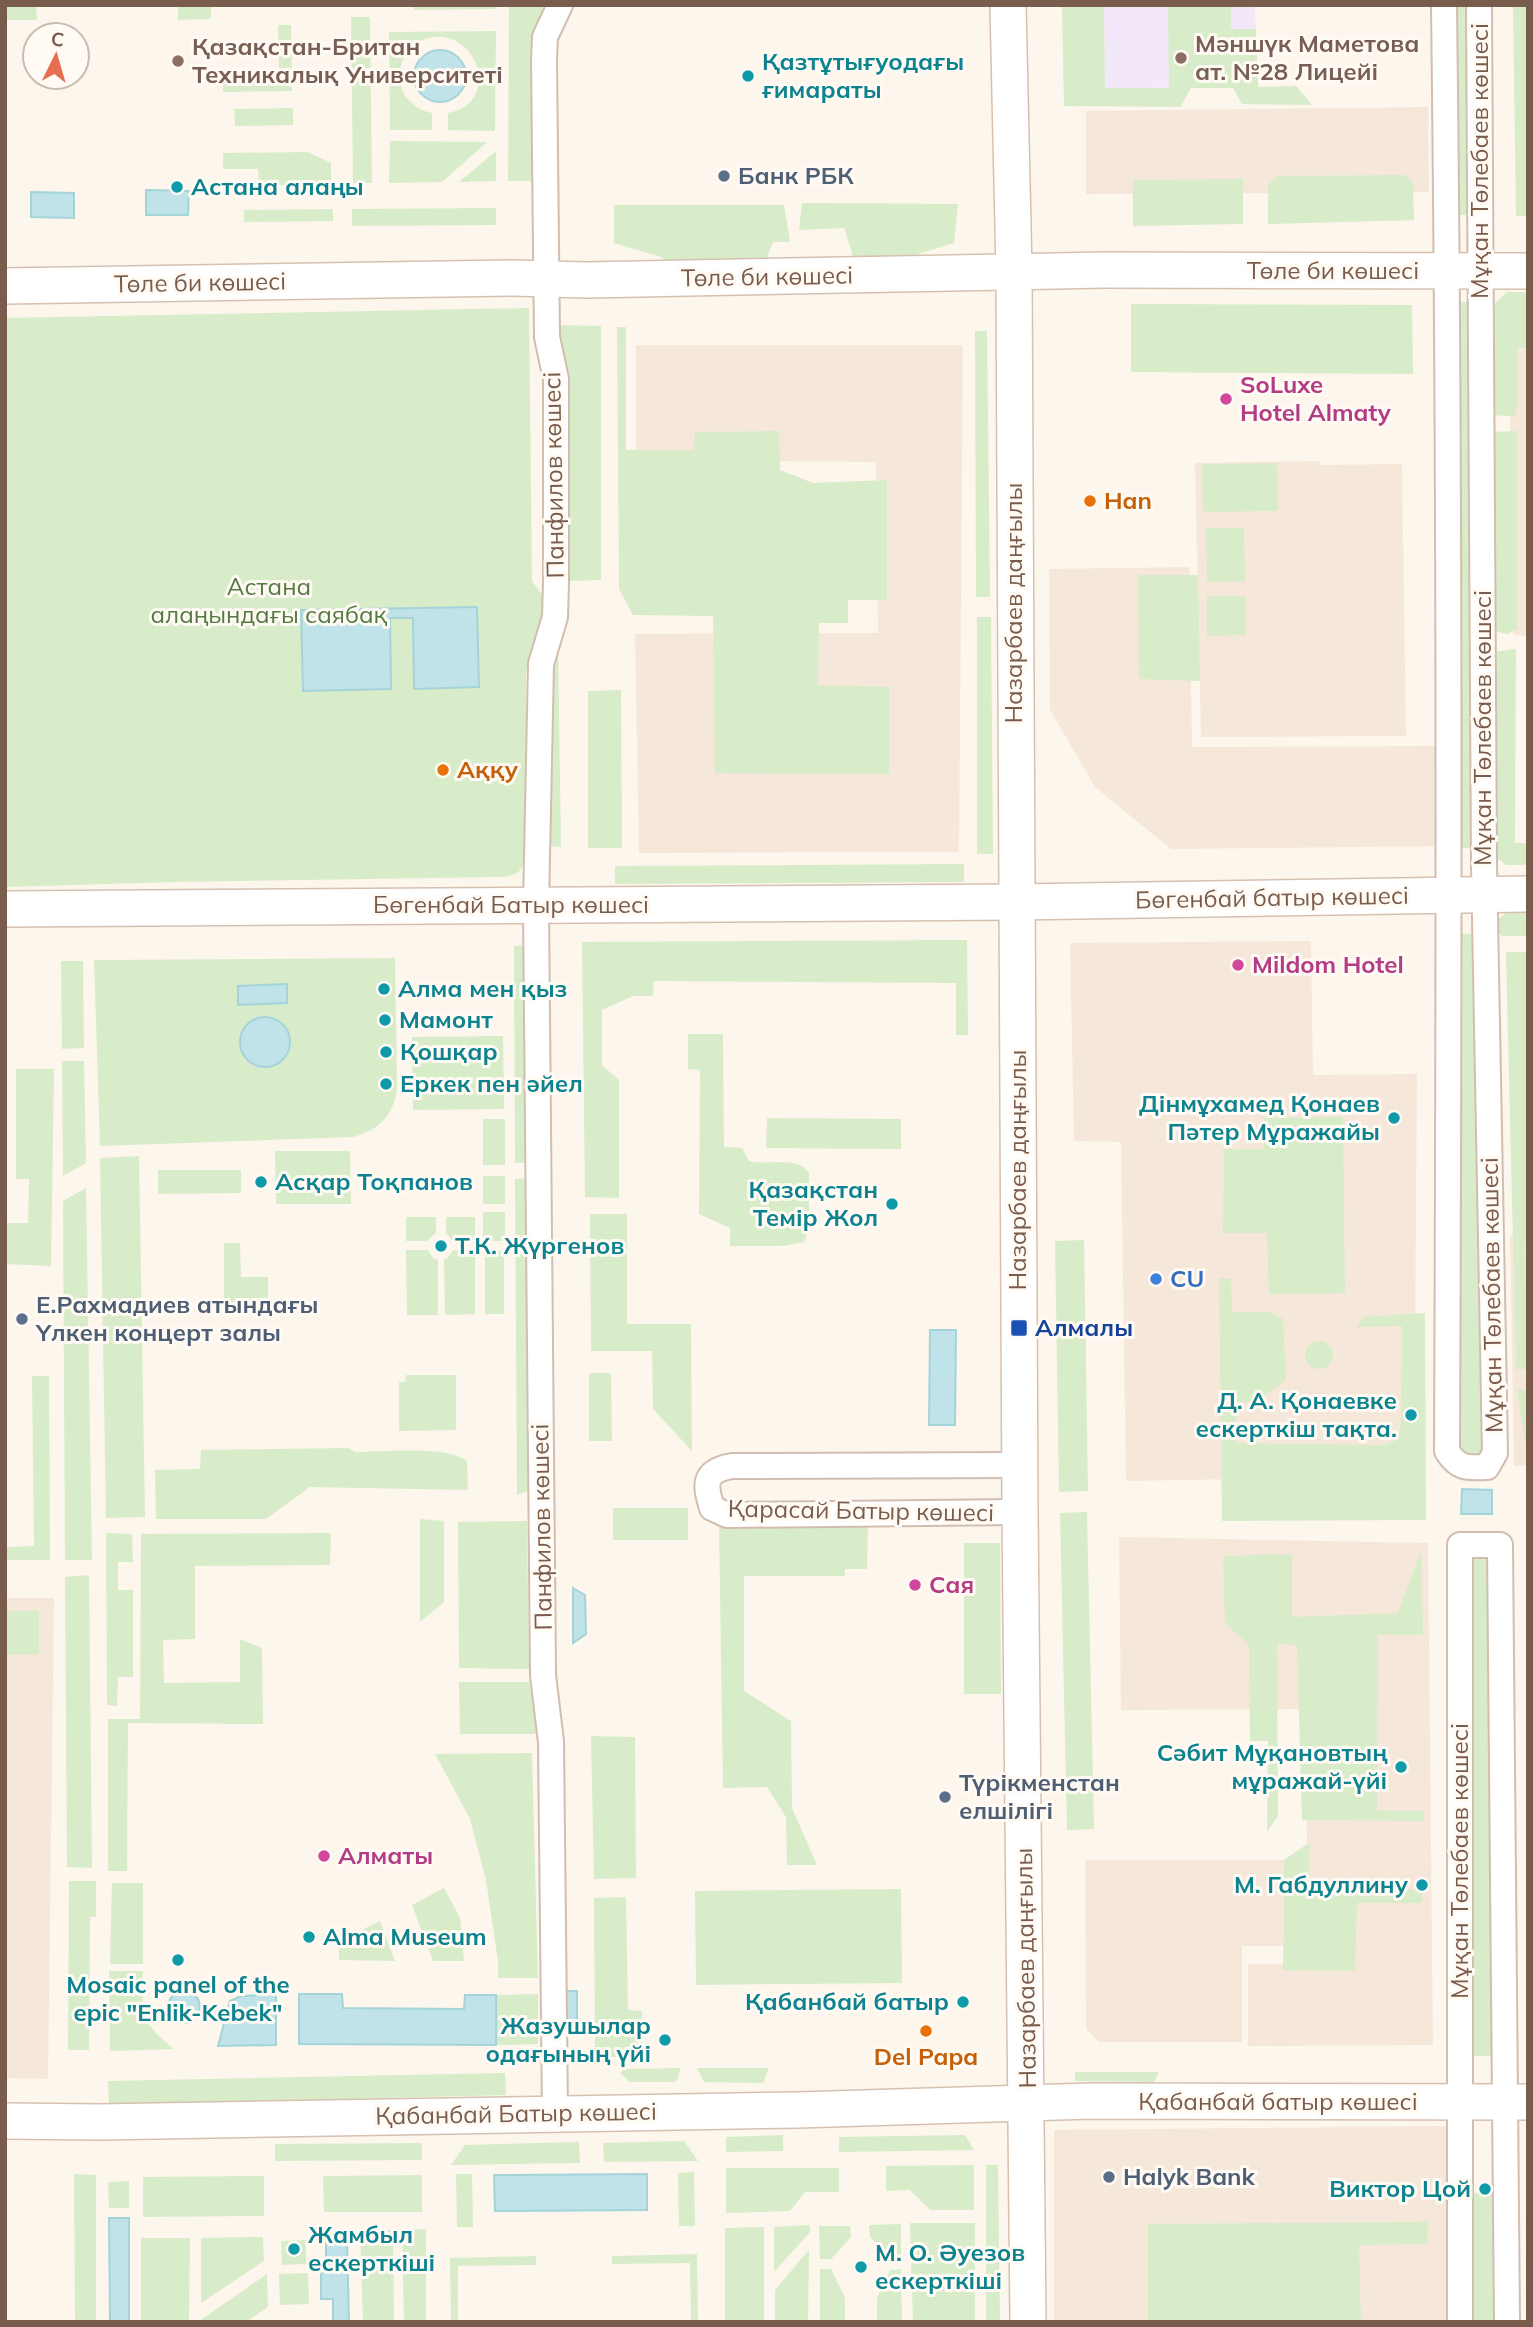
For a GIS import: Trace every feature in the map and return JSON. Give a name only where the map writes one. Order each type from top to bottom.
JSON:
[{"type":"main road","name":"Назарбаев даңғылы","points":[[1008,5],[1014,271],[1020,1512],[1028,2102],[1028,2322]]},
{"type":"main road","name":"Төле би көшесі","points":[[5,286],[1014,271],[1528,271]]},
{"type":"main road","name":"Бөгенбай батыр көшесі","points":[[1016,902],[1528,894]]},
{"type":"main road","name":"Бөгенбай Батыр көшесі","points":[[5,909],[1016,902]]},
{"type":"main road","name":"Қабанбай Батыр көшесі","points":[[5,2121],[100,2122],[798,2110],[1028,2102]]},
{"type":"main road","name":"Қабанбай батыр көшесі","points":[[1028,2102],[1516,2102]]},
{"type":"street","name":"Панфилов көшесі","points":[[555,2114],[551,1742],[543,1675],[536,905],[541,664],[555,617],[556,582],[556,379],[547,341],[544,60],[545,37],[559,5]]},
{"type":"street","name":"Мұқан Төлебаев көшесі","points":[[1444,5],[1464,271],[1485,895],[1495,1453],[1487,1467],[1466,1468],[1453,1461],[1447,1451],[1450,895],[1464,271],[1479,5]]},
{"type":"street","name":"Қарасай Батыр көшесі","points":[[1020,1465],[733,1466],[717,1469],[709,1478],[706,1490],[712,1508],[727,1515],[1020,1512]]},
{"type":"street","name":"Мұқан Төлебаев көшесі","points":[[1460,2322],[1460,1545],[1500,1545],[1516,2102],[1507,2322]]},
{"type":"shaded area","name":"Мәншүк Маметова ат. №28 Лицейі","points":[[1104,5],[1255,5],[1258,87],[1105,88]]},
{"type":"shaded area","points":[[1428,107],[1429,192],[1086,194],[1086,111]]},
{"type":"shaded area","points":[[1509,332],[1528,332],[1528,636],[1513,635]]},
{"type":"shaded area","points":[[636,345],[963,345],[959,852],[639,853],[635,634],[878,633],[876,462],[636,460]]},
{"type":"shaded area","points":[[1319,461],[1321,465],[1402,464],[1406,736],[1201,737],[1195,463]]},
{"type":"shaded area","points":[[1189,567],[1192,747],[1442,746],[1443,846],[1171,849],[1095,787],[1050,710],[1049,569]]},
{"type":"shaded area","points":[[1311,941],[1313,1075],[1417,1074],[1414,1476],[1126,1481],[1121,1142],[1074,1141],[1070,943]]},
{"type":"shaded area","points":[[1510,1236],[1528,1236],[1528,1465],[1514,1466]]},
{"type":"shaded area","points":[[1119,1537],[1428,1543],[1433,2045],[1248,2046],[1248,1964],[1308,1964],[1306,1709],[1121,1710]]},
{"type":"shaded area","points":[[5,1598],[54,1598],[48,2079],[5,2078]]},
{"type":"shaded area","points":[[1085,1860],[1284,1860],[1283,1946],[1242,1946],[1242,2042],[1099,2042],[1086,2029]]},
{"type":"shaded area","points":[[1451,2126],[1452,2322],[1054,2322],[1054,2130]]},
{"type":"green space","points":[[5,5],[36,5],[37,20],[5,20]]},
{"type":"green space","points":[[178,5],[211,5],[211,19],[178,20]]},
{"type":"green space","points":[[414,5],[495,5],[495,9],[414,10]]},
{"type":"green space","points":[[509,5],[545,5],[532,38],[532,181],[508,181]]},
{"type":"green space","points":[[1062,5],[1104,5],[1105,88],[1169,88],[1168,5],[1231,5],[1231,29],[1256,29],[1258,87],[1296,86],[1312,105],[1242,104],[1233,88],[1191,88],[1180,107],[1064,106]]},
{"type":"green space","points":[[1444,5],[1479,5],[1480,215],[1446,215]]},
{"type":"green space","points":[[1513,5],[1528,5],[1528,216],[1516,216]]},
{"type":"green space","points":[[351,17],[370,17],[372,183],[353,183]]},
{"type":"green space","points":[[278,25],[291,25],[292,91],[223,92],[223,76],[279,75]]},
{"type":"green space","points":[[496,31],[495,131],[448,130],[448,113],[465,106],[475,94],[479,80],[477,66],[469,52],[458,42],[443,37],[425,39],[413,46],[404,56],[399,74],[402,89],[411,102],[432,113],[432,130],[390,130],[389,32]]},
{"type":"green space","points":[[293,108],[293,125],[235,126],[234,109]]},
{"type":"green space","points":[[390,141],[487,142],[442,182],[389,183]]},
{"type":"green space","points":[[496,151],[496,181],[459,182]]},
{"type":"green space","points":[[308,152],[331,163],[331,185],[259,185],[258,169],[223,169],[223,153]]},
{"type":"green space","points":[[1405,175],[1413,182],[1414,220],[1268,224],[1268,185],[1277,176]]},
{"type":"green space","points":[[1243,179],[1243,224],[1133,226],[1133,180]]},
{"type":"green space","points":[[802,203],[958,204],[954,243],[918,254],[906,267],[856,265],[844,228],[799,230]]},
{"type":"green space","points":[[614,205],[784,205],[790,242],[773,242],[765,263],[667,263],[661,257],[614,243]]},
{"type":"green space","points":[[496,208],[496,225],[352,226],[352,209]]},
{"type":"green space","points":[[333,209],[333,221],[244,222],[244,210]]},
{"type":"green space","points":[[1507,292],[1528,292],[1528,348],[1517,348],[1518,399],[1515,416],[1482,415],[1484,849],[1449,847],[1448,302],[1481,302],[1488,310]]},
{"type":"green space","points":[[1131,304],[1412,305],[1413,374],[1131,372]]},
{"type":"green space","name":"Астана алаңындағы саябақ","points":[[529,308],[532,581],[548,603],[548,625],[526,670],[526,848],[520,870],[512,875],[498,877],[5,887],[5,318]]},
{"type":"green space","points":[[554,325],[601,326],[601,580],[561,581]]},
{"type":"green space","points":[[617,327],[626,327],[626,450],[694,450],[695,432],[779,431],[780,470],[813,483],[887,480],[887,600],[848,600],[848,623],[819,623],[818,685],[889,687],[889,774],[715,773],[713,616],[633,615],[619,589]]},
{"type":"green space","points":[[975,331],[987,331],[990,597],[976,597]]},
{"type":"green space","points":[[1517,431],[1517,629],[1507,634],[1491,630],[1489,432]]},
{"type":"green space","points":[[1277,463],[1278,511],[1203,512],[1202,464]]},
{"type":"green space","points":[[1206,528],[1244,528],[1245,581],[1207,582]]},
{"type":"green space","points":[[1138,575],[1198,575],[1200,681],[1139,679]]},
{"type":"green space","points":[[1207,596],[1245,596],[1246,635],[1207,636]]},
{"type":"green space","points":[[977,617],[991,617],[993,854],[977,854]]},
{"type":"green space","points":[[558,641],[561,847],[549,846],[548,656]]},
{"type":"green space","points":[[1516,649],[1515,843],[1528,843],[1528,865],[1506,865],[1496,857],[1493,652]]},
{"type":"green space","points":[[621,690],[622,848],[588,848],[588,691]]},
{"type":"green space","points":[[964,864],[964,882],[615,884],[615,866]]},
{"type":"green space","points":[[1510,910],[1528,910],[1528,936],[1502,936],[1491,925]]},
{"type":"green space","points":[[1455,934],[1481,934],[1485,1459],[1464,1460],[1455,1447]]},
{"type":"green space","points":[[967,940],[968,1035],[956,1035],[956,983],[654,981],[653,996],[633,996],[602,1010],[602,1065],[619,1080],[619,1198],[585,1197],[582,942]]},
{"type":"green space","points":[[528,945],[531,1163],[515,1163],[514,946]]},
{"type":"green space","points":[[1506,952],[1528,952],[1528,1244],[1525,1244],[1528,1369],[1516,1369]]},
{"type":"green space","points":[[395,958],[397,1090],[392,1107],[377,1126],[353,1137],[100,1146],[94,960]],"holes":[[[268,1016],[287,1030],[290,1045],[241,1033],[252,1019]]]},
{"type":"green space","points":[[61,961],[83,961],[84,1048],[62,1049]]},
{"type":"green space","points":[[688,1034],[723,1034],[724,1147],[742,1148],[749,1161],[797,1164],[809,1173],[809,1227],[804,1242],[783,1246],[730,1246],[730,1228],[699,1214],[700,1070],[688,1069]]},
{"type":"green space","points":[[503,1036],[504,1109],[413,1110],[412,1037]]},
{"type":"green space","points":[[62,1061],[84,1061],[86,1163],[63,1176]]},
{"type":"green space","points":[[16,1069],[54,1069],[51,1266],[5,1264],[5,1223],[28,1223],[29,1179],[16,1179]]},
{"type":"green space","points":[[1343,1117],[1345,1293],[1269,1294],[1267,1233],[1223,1233],[1224,1149],[1264,1149],[1264,1118]]},
{"type":"green space","points":[[767,1118],[901,1119],[901,1149],[766,1148]]},
{"type":"green space","points":[[483,1119],[505,1119],[505,1165],[483,1165]]},
{"type":"green space","points":[[275,1151],[350,1151],[351,1204],[276,1204]]},
{"type":"green space","points":[[139,1156],[145,1517],[106,1518],[100,1158]]},
{"type":"green space","points":[[158,1170],[241,1170],[241,1193],[158,1194]]},
{"type":"green space","points":[[483,1176],[505,1176],[505,1204],[483,1204]]},
{"type":"green space","points":[[530,1178],[534,1489],[517,1495],[515,1179]]},
{"type":"green space","points":[[86,1188],[92,1560],[65,1560],[63,1201]]},
{"type":"green space","points":[[483,1212],[505,1212],[505,1241],[483,1241]]},
{"type":"green space","points":[[590,1214],[627,1214],[627,1324],[691,1324],[692,1451],[653,1409],[652,1351],[591,1351]]},
{"type":"green space","points":[[406,1217],[436,1217],[436,1233],[427,1241],[406,1241]]},
{"type":"green space","points":[[446,1217],[475,1217],[475,1240],[452,1240],[446,1233]]},
{"type":"green space","points":[[1084,1240],[1088,1491],[1059,1492],[1055,1241]]},
{"type":"green space","points":[[224,1243],[240,1243],[241,1277],[268,1277],[268,1309],[224,1310]]},
{"type":"green space","points":[[406,1250],[428,1250],[433,1258],[438,1260],[438,1315],[407,1315]]},
{"type":"green space","points":[[453,1250],[475,1251],[475,1314],[445,1315],[444,1259],[448,1258]]},
{"type":"green space","points":[[485,1250],[504,1251],[504,1314],[485,1314]]},
{"type":"green space","points":[[1219,1278],[1231,1279],[1232,1312],[1269,1312],[1283,1319],[1286,1380],[1256,1402],[1236,1402],[1236,1443],[1383,1445],[1397,1440],[1401,1426],[1402,1326],[1356,1327],[1364,1317],[1425,1313],[1426,1520],[1222,1521]]},
{"type":"green space","points":[[1319,1341],[1329,1345],[1333,1355],[1329,1365],[1319,1369],[1309,1365],[1305,1355],[1309,1345]]},
{"type":"green space","points":[[589,1373],[611,1373],[612,1441],[589,1441]]},
{"type":"green space","points":[[406,1375],[456,1375],[456,1430],[399,1431],[399,1382],[405,1382]]},
{"type":"green space","points":[[32,1376],[49,1376],[50,1560],[5,1560],[5,1547],[34,1546]]},
{"type":"green space","points":[[1517,1390],[1528,1390],[1528,1461]]},
{"type":"green space","points":[[348,1448],[355,1452],[430,1451],[457,1456],[467,1461],[468,1490],[310,1487],[266,1519],[156,1519],[155,1470],[200,1469],[201,1450]]},
{"type":"green space","points":[[613,1508],[688,1508],[688,1540],[613,1540]]},
{"type":"green space","points":[[1087,1512],[1094,1829],[1067,1830],[1060,1513]]},
{"type":"green space","points":[[420,1519],[444,1521],[444,1602],[420,1622]]},
{"type":"green space","points":[[527,1521],[529,1669],[459,1668],[458,1522]]},
{"type":"green space","points":[[868,1524],[867,1569],[845,1569],[845,1576],[744,1576],[744,1691],[791,1721],[792,1808],[817,1865],[787,1865],[786,1817],[767,1787],[723,1788],[719,1525]]},
{"type":"green space","points":[[106,1533],[132,1534],[133,1562],[118,1562],[118,1590],[133,1590],[133,1677],[118,1677],[117,1706],[107,1705]]},
{"type":"green space","points":[[331,1533],[330,1565],[195,1566],[195,1639],[163,1640],[164,1683],[240,1682],[240,1639],[262,1648],[263,1724],[128,1723],[127,1871],[108,1871],[108,1719],[140,1719],[141,1534]]},
{"type":"green space","points":[[964,1543],[1000,1543],[1001,1694],[964,1694]]},
{"type":"green space","points":[[1421,1551],[1423,1635],[1378,1635],[1377,1811],[1423,1811],[1424,1821],[1302,1820],[1297,1645],[1277,1644],[1278,1816],[1267,1832],[1268,1741],[1250,1741],[1249,1645],[1225,1623],[1223,1556],[1292,1554],[1292,1617],[1398,1613]]},
{"type":"green space","points":[[1460,1554],[1500,1556],[1503,2056],[1459,2056]]},
{"type":"green space","points":[[89,1575],[92,1868],[67,1867],[65,1577]]},
{"type":"green space","points":[[5,1611],[39,1611],[39,1654],[5,1655]]},
{"type":"green space","points":[[459,1682],[529,1682],[540,1734],[460,1734]]},
{"type":"green space","points":[[591,1736],[635,1737],[636,1878],[594,1879]]},
{"type":"green space","points":[[532,1753],[538,1978],[498,1978],[486,1880],[470,1819],[435,1754]]},
{"type":"green space","points":[[1309,1843],[1309,1889],[1422,1890],[1422,1903],[1357,1903],[1355,1971],[1283,1970],[1284,1860]]},
{"type":"green space","points":[[69,1881],[96,1881],[96,1917],[90,1917],[89,2050],[68,2050]]},
{"type":"green space","points":[[112,1883],[143,1883],[143,1964],[110,1964]]},
{"type":"green space","points":[[444,1888],[460,1918],[464,1961],[433,1961],[412,1905]]},
{"type":"green space","points":[[901,1889],[902,1983],[696,1985],[695,1891]]},
{"type":"green space","points":[[626,1897],[628,2010],[642,2011],[643,2057],[595,2057],[594,1898]]},
{"type":"green space","points":[[380,1921],[395,1961],[339,1960],[339,1941]]},
{"type":"green space","points":[[109,1971],[143,1971],[142,1997],[145,2015],[154,2031],[174,2049],[110,2051]]},
{"type":"green space","points":[[538,1994],[538,2044],[496,2045],[496,1995]]},
{"type":"green space","points":[[681,2068],[676,2082],[630,2082],[620,2073],[624,2069]]},
{"type":"green space","points":[[697,2068],[769,2068],[763,2083],[704,2082]]},
{"type":"green space","points":[[1075,2072],[1159,2072],[1154,2082],[1075,2081]]},
{"type":"green space","points":[[505,2073],[506,2095],[109,2105],[108,2081]]},
{"type":"green space","points":[[783,2135],[783,2151],[726,2152],[726,2137]]},
{"type":"green space","points":[[965,2135],[974,2150],[839,2152],[839,2137]]},
{"type":"green space","points":[[684,2141],[698,2161],[604,2162],[603,2143]]},
{"type":"green space","points":[[579,2142],[580,2163],[451,2165],[465,2145]]},
{"type":"green space","points":[[422,2143],[422,2160],[275,2161],[275,2144]]},
{"type":"green space","points":[[974,2165],[974,2210],[930,2210],[910,2190],[886,2191],[886,2166]]},
{"type":"green space","points":[[986,2165],[998,2165],[1000,2322],[986,2322]]},
{"type":"green space","points":[[726,2168],[839,2168],[839,2192],[805,2192],[790,2211],[726,2213]]},
{"type":"green space","points":[[694,2172],[695,2226],[679,2226],[678,2173]]},
{"type":"green space","points":[[74,2174],[96,2175],[96,2322],[75,2322]]},
{"type":"green space","points":[[456,2174],[472,2174],[473,2227],[457,2227]]},
{"type":"green space","points":[[422,2175],[422,2212],[324,2212],[323,2176]]},
{"type":"green space","points":[[264,2176],[264,2216],[143,2217],[143,2177]]},
{"type":"green space","points":[[129,2181],[129,2208],[109,2208],[108,2182]]},
{"type":"green space","points":[[1459,2192],[1505,2195],[1506,2322],[1460,2322]]},
{"type":"green space","points":[[1428,2222],[1427,2244],[1359,2245],[1361,2322],[1148,2322],[1148,2224]]},
{"type":"green space","points":[[910,2223],[975,2223],[975,2322],[913,2322]]},
{"type":"green space","points":[[901,2224],[901,2257],[890,2257],[870,2237],[869,2225]]},
{"type":"green space","points":[[810,2225],[810,2232],[774,2272],[774,2227]]},
{"type":"green space","points":[[819,2226],[850,2226],[851,2237],[831,2259],[820,2259]]},
{"type":"green space","points":[[764,2227],[764,2322],[725,2322],[725,2228]]},
{"type":"green space","points":[[426,2229],[426,2322],[404,2322],[402,2230]]},
{"type":"green space","points":[[360,2230],[393,2230],[394,2322],[363,2322]]},
{"type":"green space","points":[[263,2237],[264,2261],[201,2303],[201,2238]]},
{"type":"green space","points":[[141,2238],[190,2238],[189,2322],[141,2322]]},
{"type":"green space","points":[[306,2240],[306,2264],[282,2265],[281,2241]]},
{"type":"green space","points":[[809,2250],[808,2322],[775,2322],[775,2290]]},
{"type":"green space","points":[[697,2254],[698,2322],[691,2322],[690,2263],[612,2264],[612,2256]]},
{"type":"green space","points":[[536,2256],[536,2265],[458,2266],[458,2322],[451,2322],[450,2258]]},
{"type":"green space","points":[[820,2269],[831,2269],[845,2298],[845,2322],[820,2322]]},
{"type":"green space","points":[[901,2269],[902,2322],[877,2322],[877,2298],[890,2270]]},
{"type":"green space","points":[[308,2273],[309,2304],[280,2305],[279,2274]]},
{"type":"green space","points":[[267,2274],[268,2307],[246,2322],[202,2322],[202,2319]]},
{"type":"water","points":[[440,50],[450,52],[458,58],[464,66],[464,86],[458,94],[450,100],[440,102],[430,100],[422,94],[416,86],[414,76],[416,66],[422,58],[430,52]]},
{"type":"water","points":[[146,190],[189,191],[188,215],[146,215]]},
{"type":"water","points":[[31,192],[74,193],[74,218],[31,217]]},
{"type":"water","points":[[477,607],[479,687],[414,689],[413,618],[390,618],[391,689],[303,691],[301,610]]},
{"type":"water","points":[[287,984],[287,1003],[238,1005],[238,986]]},
{"type":"water","points":[[265,1017],[283,1024],[290,1042],[283,1060],[265,1067],[247,1060],[240,1042],[247,1024]]},
{"type":"water","points":[[930,1330],[956,1330],[955,1425],[929,1425]]},
{"type":"water","points":[[1462,1489],[1492,1490],[1492,1514],[1461,1514]]},
{"type":"water","points":[[573,1588],[585,1595],[586,1634],[573,1643]]},
{"type":"water","points":[[184,1991],[195,1996],[200,2007],[195,2018],[184,2023],[173,2018],[168,2007],[173,1996]]},
{"type":"water","points":[[563,1991],[577,1991],[577,2033],[564,2032]]},
{"type":"water","points":[[276,1994],[276,2045],[218,2046],[230,2001],[241,1996]]},
{"type":"water","points":[[299,1994],[342,1994],[343,2008],[464,2009],[465,1995],[496,1995],[496,2045],[299,2044]]},
{"type":"water","points":[[647,2174],[647,2210],[495,2211],[494,2175]]},
{"type":"water","points":[[109,2218],[129,2218],[129,2322],[110,2322]]},
{"type":"water","points":[[347,2239],[349,2322],[333,2322],[333,2299],[321,2299],[321,2263],[326,2263],[326,2240]]},
{"type":"place","name":"Мәншүк Маметова ат. №28 Лицейі","points":[[1181,58]]},
{"type":"place","name":"Қазақстан-Британ Техникалық Университеті","points":[[178,61]]},
{"type":"place","name":"Қазтұтығуодағы ғимараты","points":[[748,76]]},
{"type":"place","name":"Банк РБК","points":[[724,176]]},
{"type":"place","name":"Астана алаңы","points":[[177,187]]},
{"type":"place","name":"SoLuxe Hotel Almaty","points":[[1226,399]]},
{"type":"place","name":"Han","points":[[1090,501]]},
{"type":"place","name":"Аққу","points":[[443,770]]},
{"type":"place","name":"Mildom Hotel","points":[[1238,965]]},
{"type":"place","name":"Алма мен қыз","points":[[384,989]]},
{"type":"place","name":"Мамонт","points":[[385,1020]]},
{"type":"place","name":"Қошқар","points":[[386,1052]]},
{"type":"place","name":"Еркек пен әйел","points":[[386,1084]]},
{"type":"place","name":"Дінмұхамед Қонаев Пәтер Мұражайы","points":[[1394,1118]]},
{"type":"place","name":"Асқар Тоқпанов","points":[[261,1182]]},
{"type":"place","name":"Қазақстан Темір Жол","points":[[892,1204]]},
{"type":"place","name":"Т.К. Жүргенов","points":[[441,1246]]},
{"type":"place","name":"CU","points":[[1156,1279]]},
{"type":"place","name":"Е.Рахмадиев атындағы Үлкен концерт залы","points":[[22,1319]]},
{"type":"place","name":"Алмалы","points":[[1019,1328]]},
{"type":"place","name":"Д. А. Қонаевке ескерткіш тақта.","points":[[1411,1415]]},
{"type":"place","name":"Сая","points":[[915,1585]]},
{"type":"place","name":"Сәбит Мұқановтың мұражай-үйі","points":[[1401,1767]]},
{"type":"place","name":"Түрікменстан елшілігі","points":[[945,1797]]},
{"type":"place","name":"Алматы","points":[[324,1856]]},
{"type":"place","name":"М. Габдуллину","points":[[1422,1885]]},
{"type":"place","name":"Alma Museum","points":[[309,1937]]},
{"type":"place","name":"Mosaic panel of the epic \"Enlik-Kebek\"","points":[[178,1960]]},
{"type":"place","name":"Қабанбай батыр","points":[[963,2002]]},
{"type":"place","name":"Del Papa","points":[[926,2031]]},
{"type":"place","name":"Жазушылар одағының үйі","points":[[665,2040]]},
{"type":"place","name":"Halyk Bank","points":[[1109,2177]]},
{"type":"place","name":"Виктор Цой","points":[[1485,2189]]},
{"type":"place","name":"Жамбыл ескерткіші","points":[[294,2249]]},
{"type":"place","name":"М. О. Әуезов ескерткіші","points":[[861,2267]]}]
